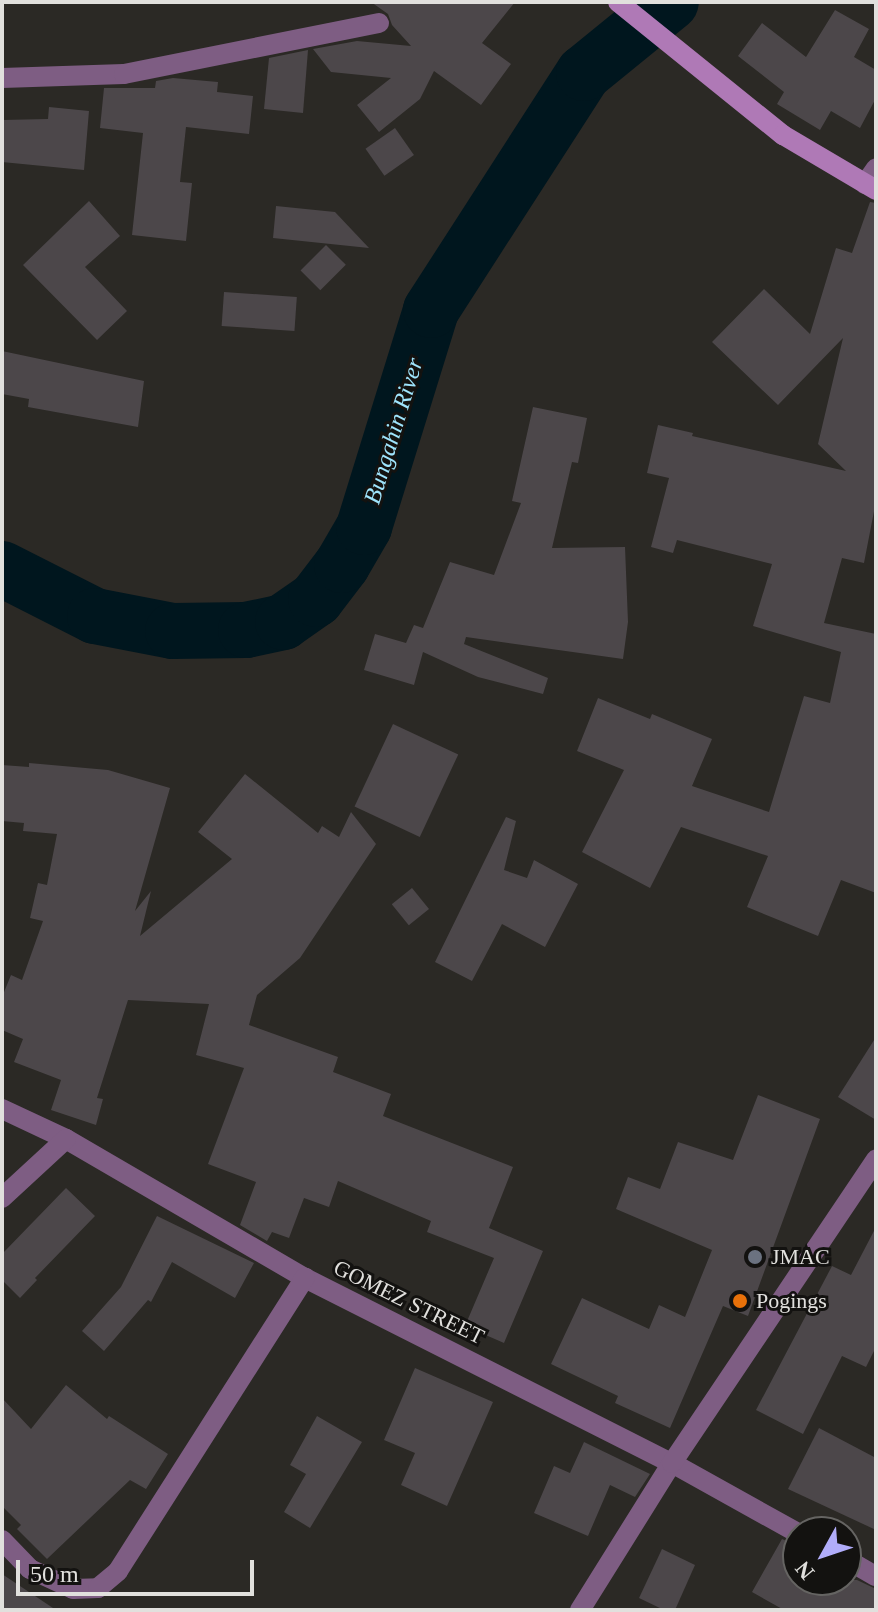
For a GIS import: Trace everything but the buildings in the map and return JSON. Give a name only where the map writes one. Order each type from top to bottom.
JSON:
[{"type":"street","points":[[618,2],[783,135],[872,181]]},
{"type":"street","points":[[2,78],[124,74],[379,23]]},
{"type":"street","name":"GOMEZ STREET","points":[[2,1109],[66,1139],[305,1278],[672,1463],[782,1524]]},
{"type":"street","points":[[2,1198],[66,1139]]},
{"type":"street","points":[[580,1610],[672,1463],[876,1159]]},
{"type":"street","points":[[2,1540],[30,1569],[73,1589],[98,1588],[118,1571],[305,1278]]},
{"type":"waterway","name":"Bungahin River","points":[[2,569],[95,616],[173,631],[246,630],[283,622],[316,599],[342,565],[364,527],[431,310],[584,73],[671,2]]},
{"type":"place","name":"JMAC","points":[[755,1257]]},
{"type":"place","name":"Pogings","points":[[740,1301]]}]
